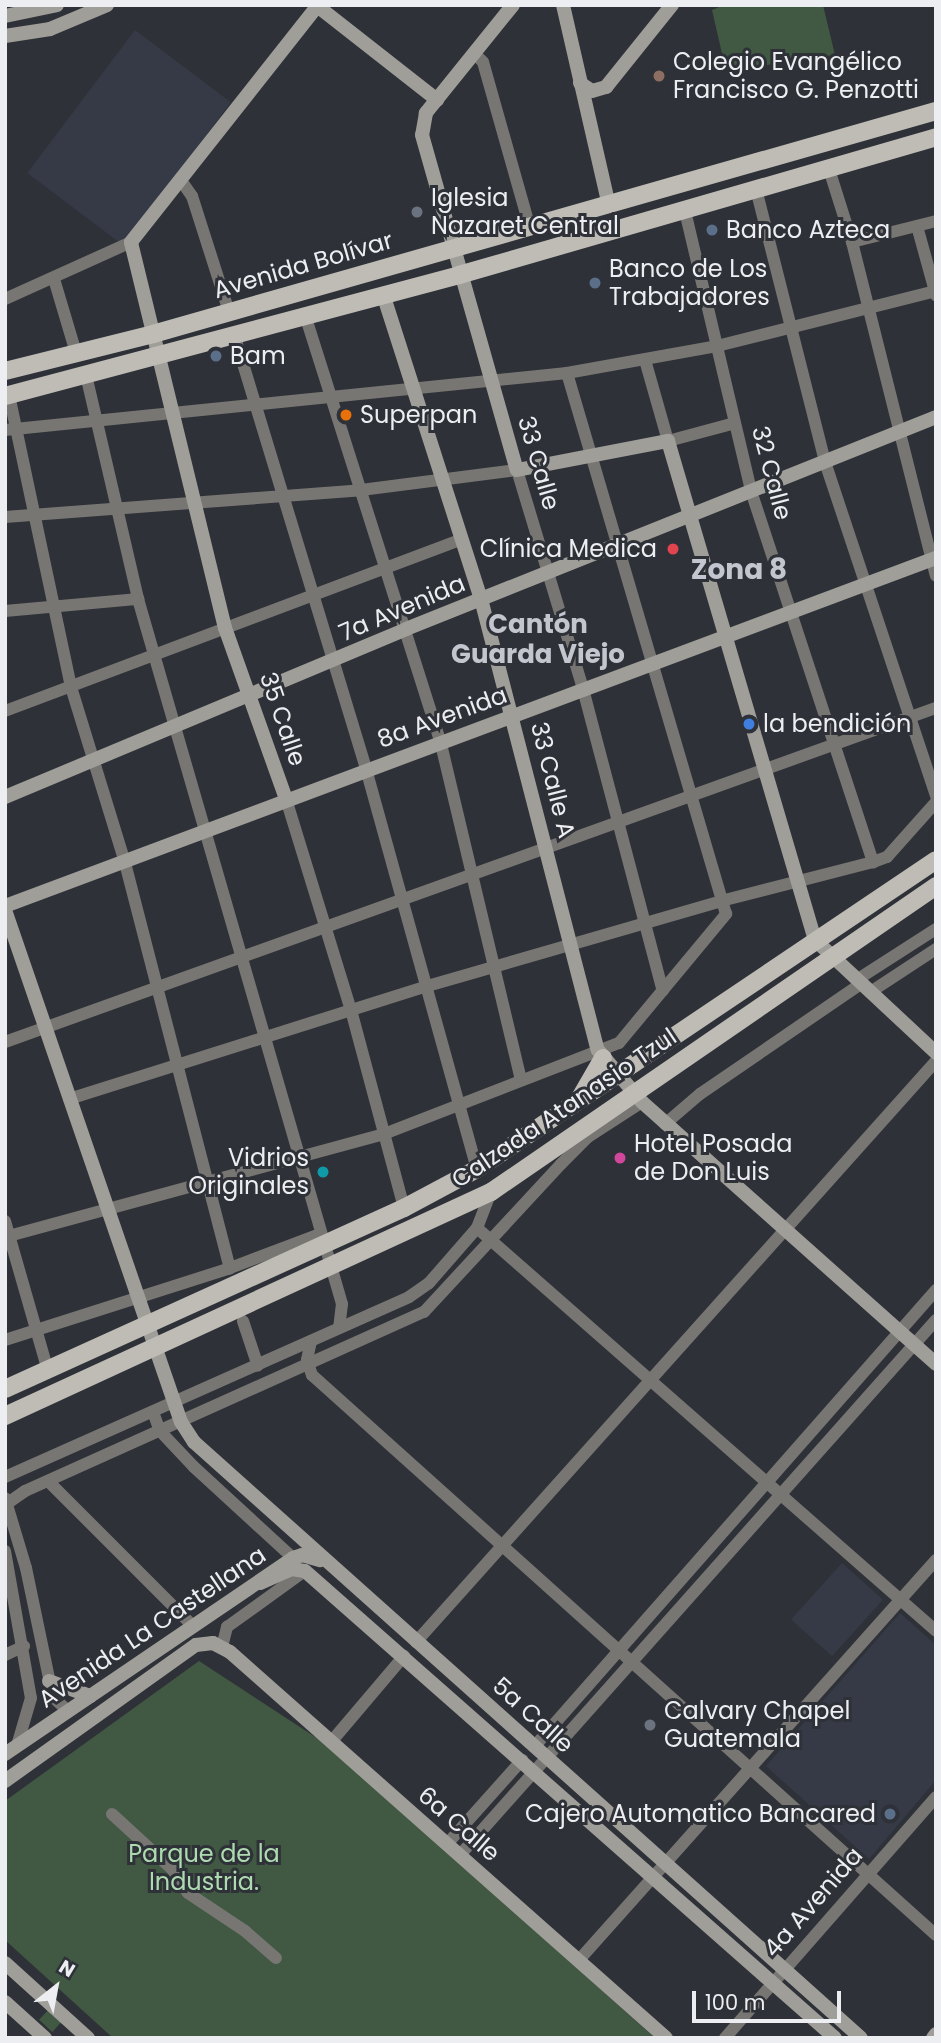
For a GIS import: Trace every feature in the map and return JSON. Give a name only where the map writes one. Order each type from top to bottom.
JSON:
[{"type":"main road","points":[[5,16],[57,5]]},
{"type":"main road","points":[[5,36],[50,29],[107,5]]},
{"type":"main road","points":[[580,82],[592,91],[606,87],[672,5]]},
{"type":"main road","points":[[131,242],[317,6],[437,100]]},
{"type":"main road","name":"33 Calle","points":[[511,6],[426,113],[422,135],[451,248],[517,470]]},
{"type":"main road","points":[[563,6],[609,206]]},
{"type":"main road","name":"Avenida Bolívar","points":[[5,371],[153,334],[451,248],[609,206],[793,148],[936,111]]},
{"type":"main road","name":"Avenida Bolívar","points":[[7,395],[459,275],[685,211],[828,166],[936,137]]},
{"type":"main road","name":"35 Calle","points":[[131,242],[225,628],[251,694],[286,799]]},
{"type":"main road","name":"33 Calle A","points":[[383,294],[481,599],[514,715],[570,944],[601,1054],[637,1097],[665,1124],[936,1364]]},
{"type":"main road","name":"7a Avenida","points":[[5,797],[174,729],[406,629],[936,417]]},
{"type":"main road","points":[[517,470],[668,441],[815,940],[936,1053]]},
{"type":"main road","name":"8a Avenida","points":[[5,908],[124,859],[440,740],[653,665],[933,559]]},
{"type":"main road","name":"Calzada Atanasio Tzul","points":[[5,1389],[148,1327],[321,1239],[404,1208],[477,1169],[936,860]]},
{"type":"main road","name":"Calzada Atanasio Tzul","points":[[5,1416],[330,1270],[491,1192],[637,1097],[832,956],[936,886]]},
{"type":"main road","name":"5a Calle","points":[[5,908],[181,1422],[206,1456],[861,2038]]},
{"type":"main road","points":[[576,1104],[601,1054]]},
{"type":"main road","name":"Avenida La Castellana","points":[[11,1750],[260,1583],[297,1569],[308,1556],[328,1564]]},
{"type":"main road","name":"5a Calle","points":[[297,1569],[404,1656],[835,2038]]},
{"type":"main road","name":"Avenida La Castellana","points":[[5,1781],[196,1646],[210,1643],[222,1647]]},
{"type":"main road","name":"6a Calle","points":[[222,1647],[666,2038]]},
{"type":"main road","points":[[49,1681],[90,1696]]},
{"type":"main road","points":[[68,1711],[81,1718],[79,1730]]},
{"type":"main road","points":[[5,1963],[89,2038]]},
{"type":"main road","points":[[5,2002],[45,2038]]},
{"type":"street","points":[[475,54],[483,62],[530,228]]},
{"type":"street","points":[[828,166],[852,242],[936,576]]},
{"type":"street","points":[[180,179],[192,196],[229,312]]},
{"type":"street","points":[[756,189],[825,462],[936,796]]},
{"type":"street","name":"32 Calle","points":[[685,211],[751,491],[873,862]]},
{"type":"street","points":[[852,242],[936,221]]},
{"type":"street","points":[[11,429],[254,402],[492,382],[567,373],[718,346],[791,326],[935,293],[916,226]]},
{"type":"street","points":[[5,299],[131,242]]},
{"type":"street","points":[[54,279],[76,353]]},
{"type":"street","points":[[305,315],[440,740],[476,876],[522,1079]]},
{"type":"street","points":[[234,334],[366,769],[424,987],[477,1169]]},
{"type":"street","points":[[645,360],[668,441],[735,423]]},
{"type":"street","points":[[7,1236],[384,1134],[522,1079],[601,1054],[632,1032],[726,914],[567,373]]},
{"type":"street","points":[[86,375],[114,512],[153,656],[342,1304],[344,1317],[339,1328]]},
{"type":"street","points":[[7,395],[11,429],[36,516],[71,687],[124,859],[230,1268]]},
{"type":"street","points":[[5,517],[114,512],[361,490],[517,470]]},
{"type":"street","name":"33 Calle","points":[[517,470],[583,689],[616,825],[663,991]]},
{"type":"street","points":[[5,711],[312,593],[461,540]]},
{"type":"street","points":[[5,611],[138,599]]},
{"type":"street","points":[[5,1042],[241,957],[402,903],[936,708]]},
{"type":"street","name":"35 Calle","points":[[286,799],[351,1010],[404,1208]]},
{"type":"street","points":[[69,1100],[424,987],[721,901],[873,862],[887,857],[936,803]]},
{"type":"street","points":[[665,1124],[700,1094],[864,984],[936,929]]},
{"type":"street","points":[[864,984],[936,949]]},
{"type":"street","points":[[416,1642],[936,1061]]},
{"type":"street","points":[[68,1711],[52,1697],[26,1568],[6,1502],[424,1312],[588,1137],[637,1097]]},
{"type":"street","points":[[5,1477],[258,1366],[418,1292],[477,1228],[491,1192]]},
{"type":"street","points":[[5,1221],[7,1236],[48,1371]]},
{"type":"street","points":[[477,1228],[936,1631]]},
{"type":"street","points":[[5,1340],[321,1239]]},
{"type":"street","points":[[534,1747],[936,1290]]},
{"type":"street","points":[[460,1855],[936,1320]]},
{"type":"street","points":[[243,1321],[258,1366]]},
{"type":"street","points":[[308,1367],[311,1341]]},
{"type":"street","points":[[308,1367],[500,1547],[936,1935]]},
{"type":"street","name":"5a Calle","points":[[153,1412],[160,1431],[297,1569]]},
{"type":"street","points":[[70,1448],[79,1468]]},
{"type":"street","points":[[48,1481],[194,1627]]},
{"type":"street","points":[[5,1551],[8,1577],[24,1646],[32,1706],[11,1750]]},
{"type":"street","points":[[579,1960],[652,1875],[936,1560]]},
{"type":"street","points":[[8,1577],[26,1568]]},
{"type":"street","name":"Avenida La Castellana","points":[[222,1647],[227,1627],[297,1569]]},
{"type":"street","points":[[5,1655],[24,1646]]},
{"type":"street","points":[[331,1742],[404,1656]]},
{"type":"street","points":[[447,1844],[522,1759]]},
{"type":"street","name":"4a Avenida","points":[[725,2038],[936,1797]]},
{"type":"street","points":[[112,1814],[173,1870],[188,1893],[245,1931],[276,1958]]},
{"type":"shaded area","points":[[135,30],[231,102],[123,245],[27,173]]},
{"type":"shaded area","points":[[842,1563],[883,1600],[832,1656],[791,1619]]},
{"type":"shaded area","points":[[900,1613],[936,1645],[936,1780],[869,1859],[766,1766]]},
{"type":"green space","points":[[724,5],[823,5],[835,55],[726,71],[712,10]]},
{"type":"green space","name":"Parque de la Industria.","points":[[199,1661],[326,1744],[655,2038],[113,2038],[5,1940],[5,1801]]},
{"type":"green space","points":[[50,2008],[63,2020],[52,2032],[39,2020]]},
{"type":"place","name":"Colegio Evangélico Francisco G. Penzotti","points":[[659,76]]},
{"type":"place","name":"Iglesia Nazaret Central","points":[[417,212]]},
{"type":"place","name":"Banco Azteca","points":[[712,230]]},
{"type":"place","name":"Banco de Los Trabajadores","points":[[595,283]]},
{"type":"place","name":"Bam","points":[[216,356]]},
{"type":"place","name":"Superpan","points":[[346,415]]},
{"type":"place","name":"Clínica Medica","points":[[673,549]]},
{"type":"place","name":"la bendición","points":[[749,724]]},
{"type":"place","name":"Hotel Posada de Don Luis","points":[[620,1158]]},
{"type":"place","name":"Vidrios Originales","points":[[323,1172]]},
{"type":"place","name":"Calvary Chapel Guatemala","points":[[650,1725]]},
{"type":"place","name":"Cajero Automatico Bancared","points":[[890,1814]]},
{"type":"district","name":"Zona 8","points":[[739,570]]},
{"type":"district","name":"Cantón Guarda Viejo","points":[[538,640]]}]
